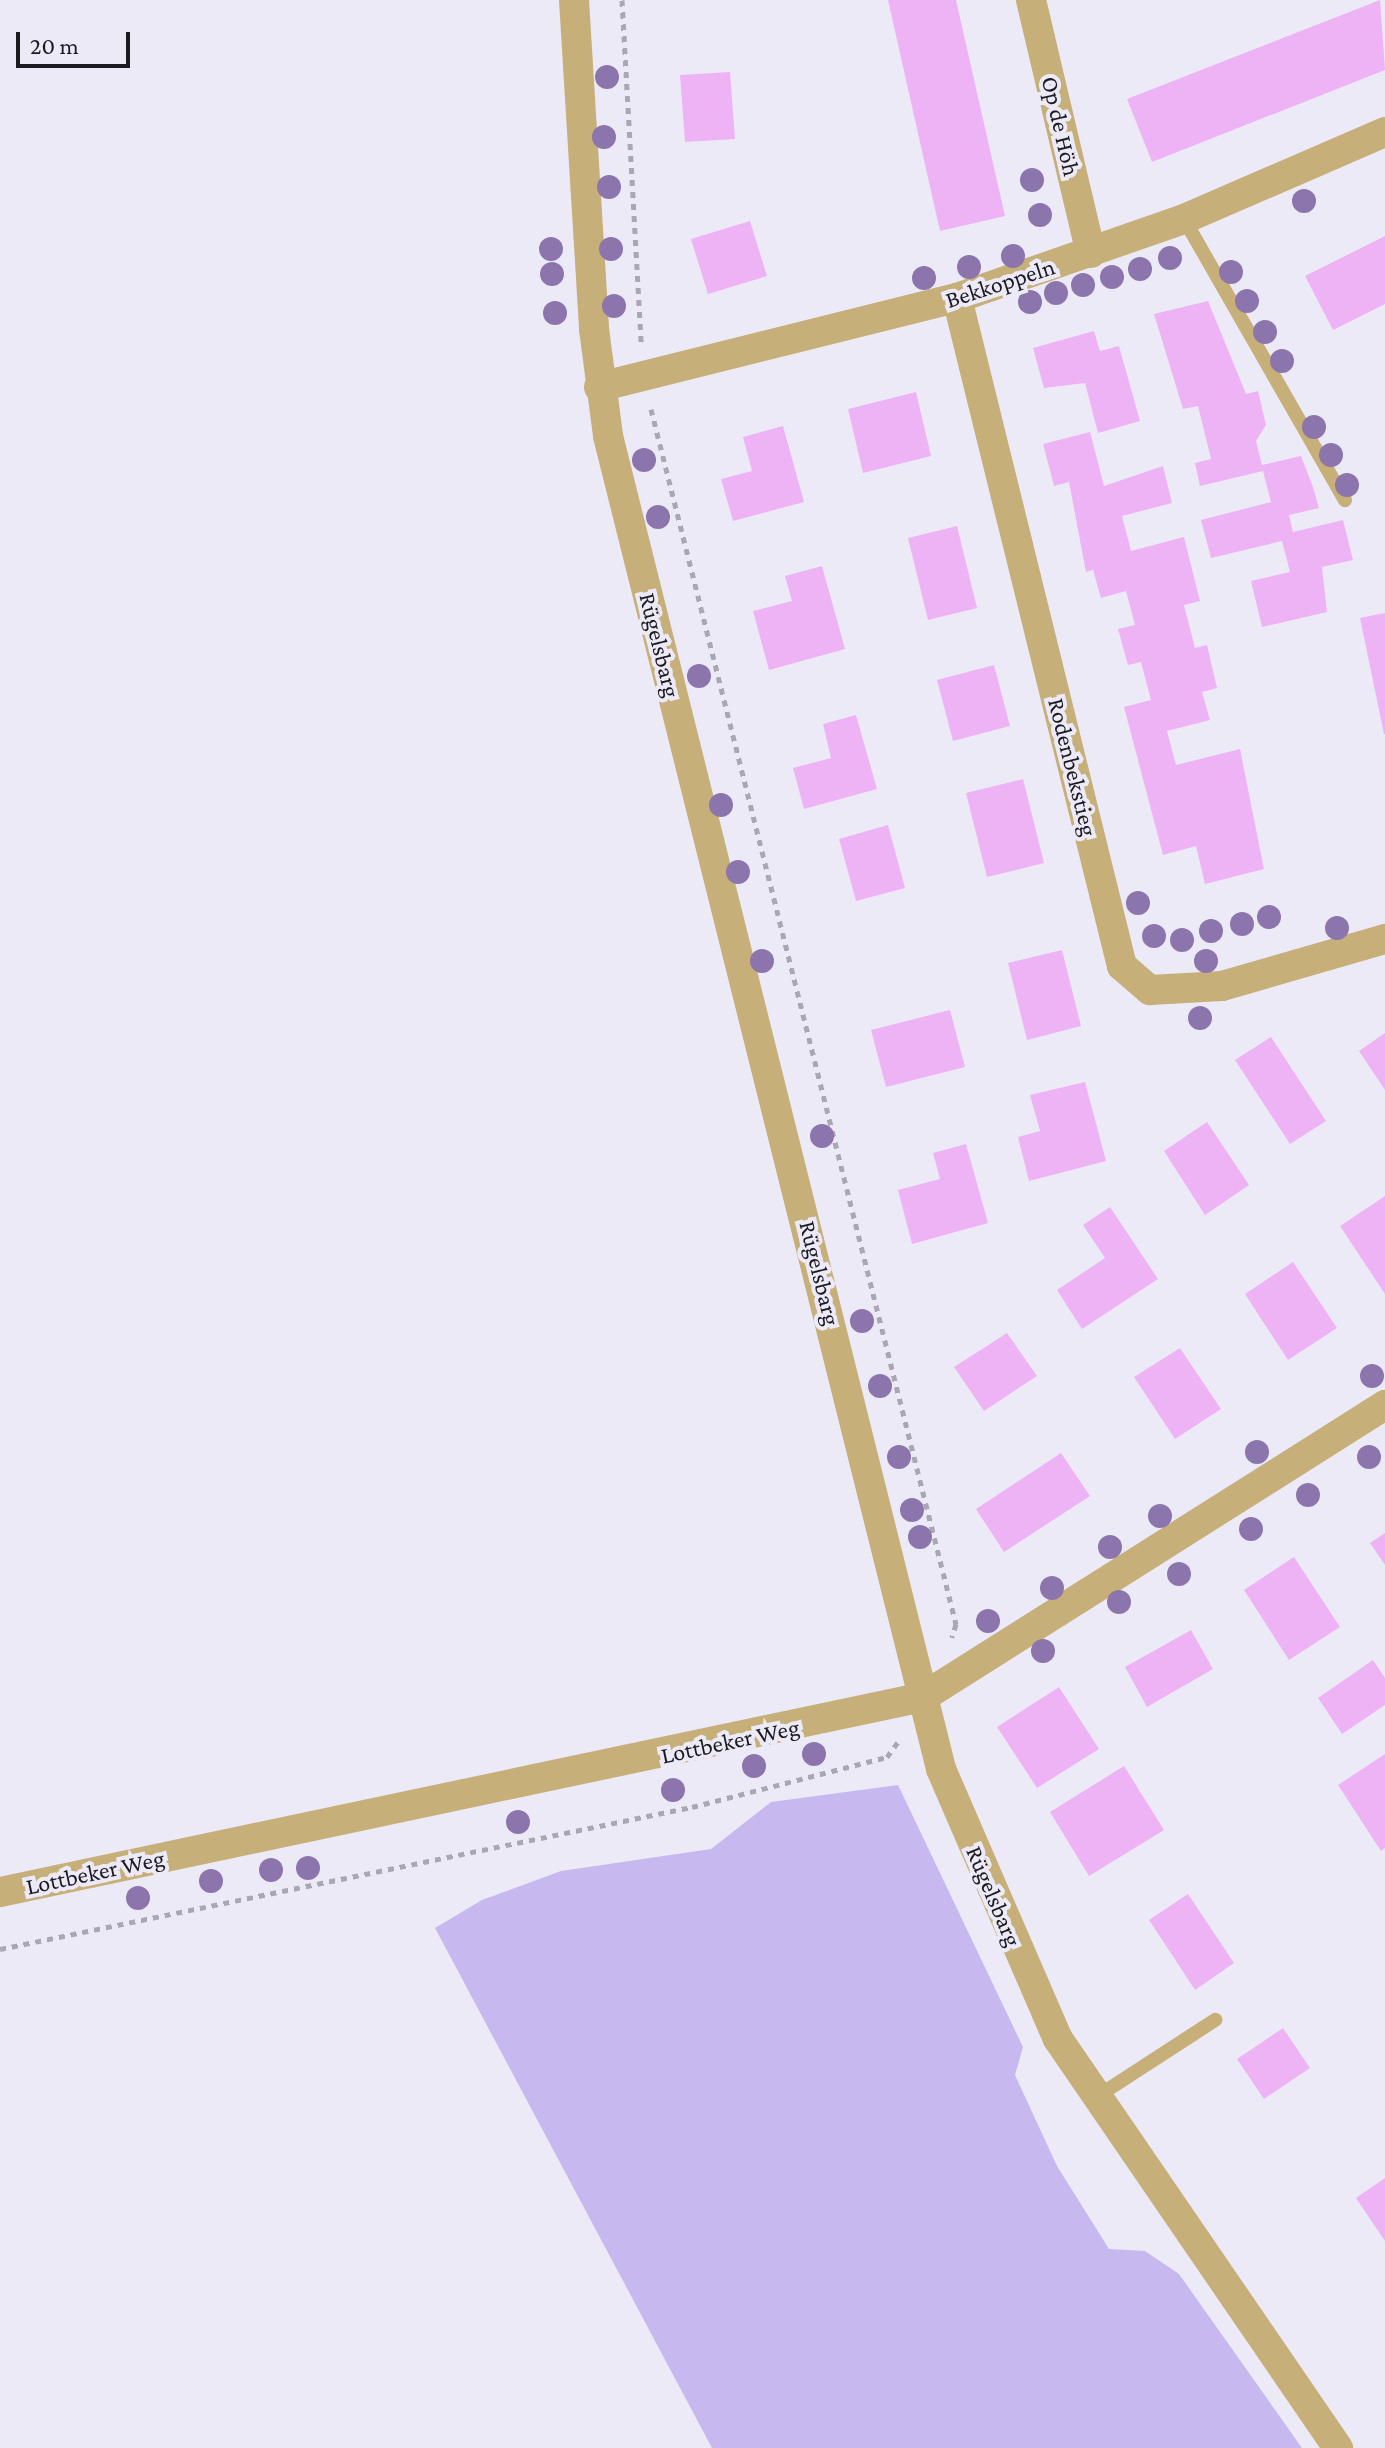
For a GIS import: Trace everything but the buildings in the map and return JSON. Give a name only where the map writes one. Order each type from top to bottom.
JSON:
[{"type":"street","name":"Rügelsbarg","points":[[574,0],[599,387],[941,1769],[1039,2003],[1098,2096],[1338,2448]]},
{"type":"street","name":"Op de Höh","points":[[1031,0],[1091,253]]},
{"type":"street","name":"Bekkoppeln","points":[[599,387],[957,298],[1184,219],[1385,132]]},
{"type":"street","name":"Rodenbekstieg","points":[[957,298],[1122,966],[1150,990],[1222,986],[1385,939]]},
{"type":"street","name":"Lottbeker Weg","points":[[0,1892],[923,1697],[1385,1405]]},
{"type":"lane","points":[[1184,219],[1345,500]]},
{"type":"lane","points":[[1098,2096],[1215,2020]]},
{"type":"path","points":[[622,0],[643,377],[956,1624],[949,1643]]},
{"type":"path","points":[[0,1949],[692,1807],[887,1757],[923,1697]]},
{"type":"shaded area","points":[[898,1785],[1023,2047],[1015,2075],[1057,2166],[1109,2249],[1145,2251],[1179,2274],[1302,2448],[712,2448],[435,1928],[482,1900],[561,1871],[711,1849],[771,1802]]}]
